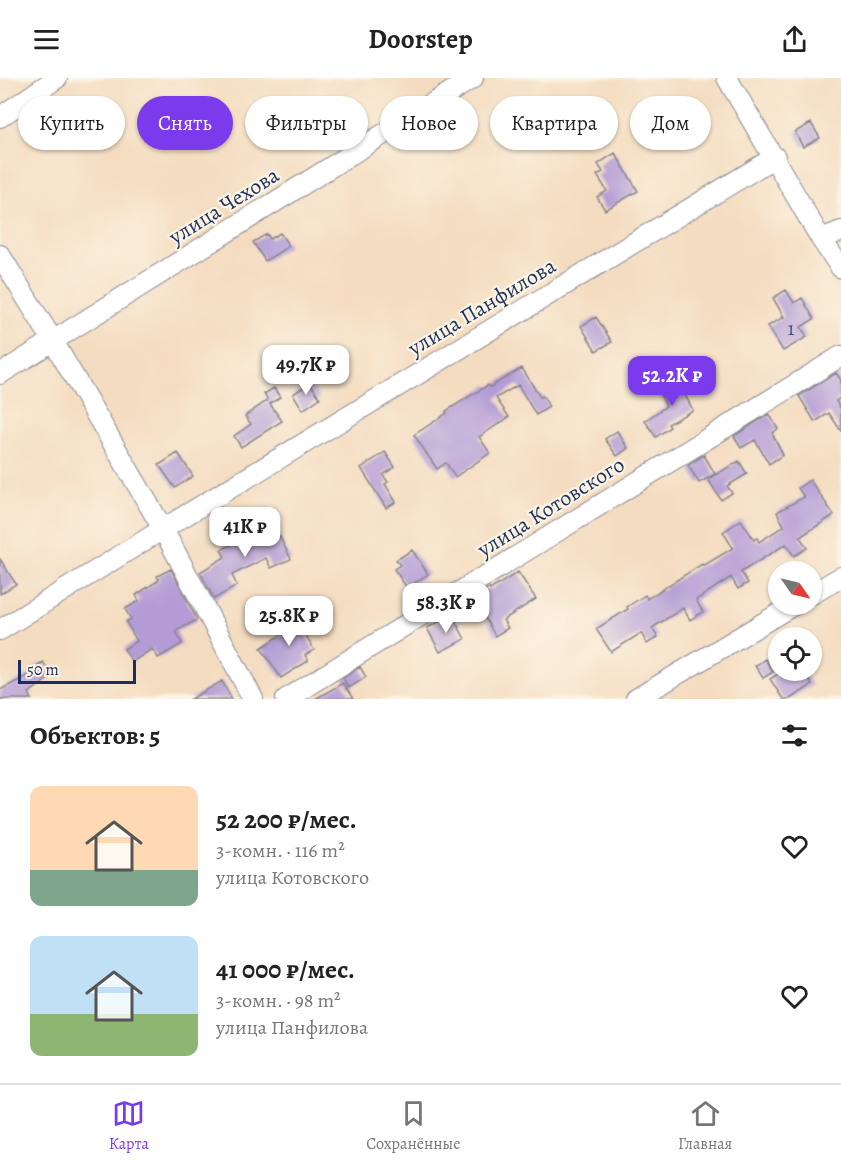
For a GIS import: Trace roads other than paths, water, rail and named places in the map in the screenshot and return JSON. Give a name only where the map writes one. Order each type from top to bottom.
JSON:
[{"type":"street","points":[[0,117],[57,78]]},
{"type":"street","name":"улица Чехова","points":[[0,374],[473,78]]},
{"type":"street","points":[[727,78],[821,239],[841,268]]},
{"type":"street","name":"улица Панфилова","points":[[0,630],[775,157]]},
{"type":"street","points":[[821,239],[841,231]]},
{"type":"street","points":[[0,255],[163,529],[254,699]]},
{"type":"street","name":"улица Котовского","points":[[286,699],[841,357]]},
{"type":"street","points":[[822,588],[841,577]]},
{"type":"street","points":[[636,699],[777,615]]}]
